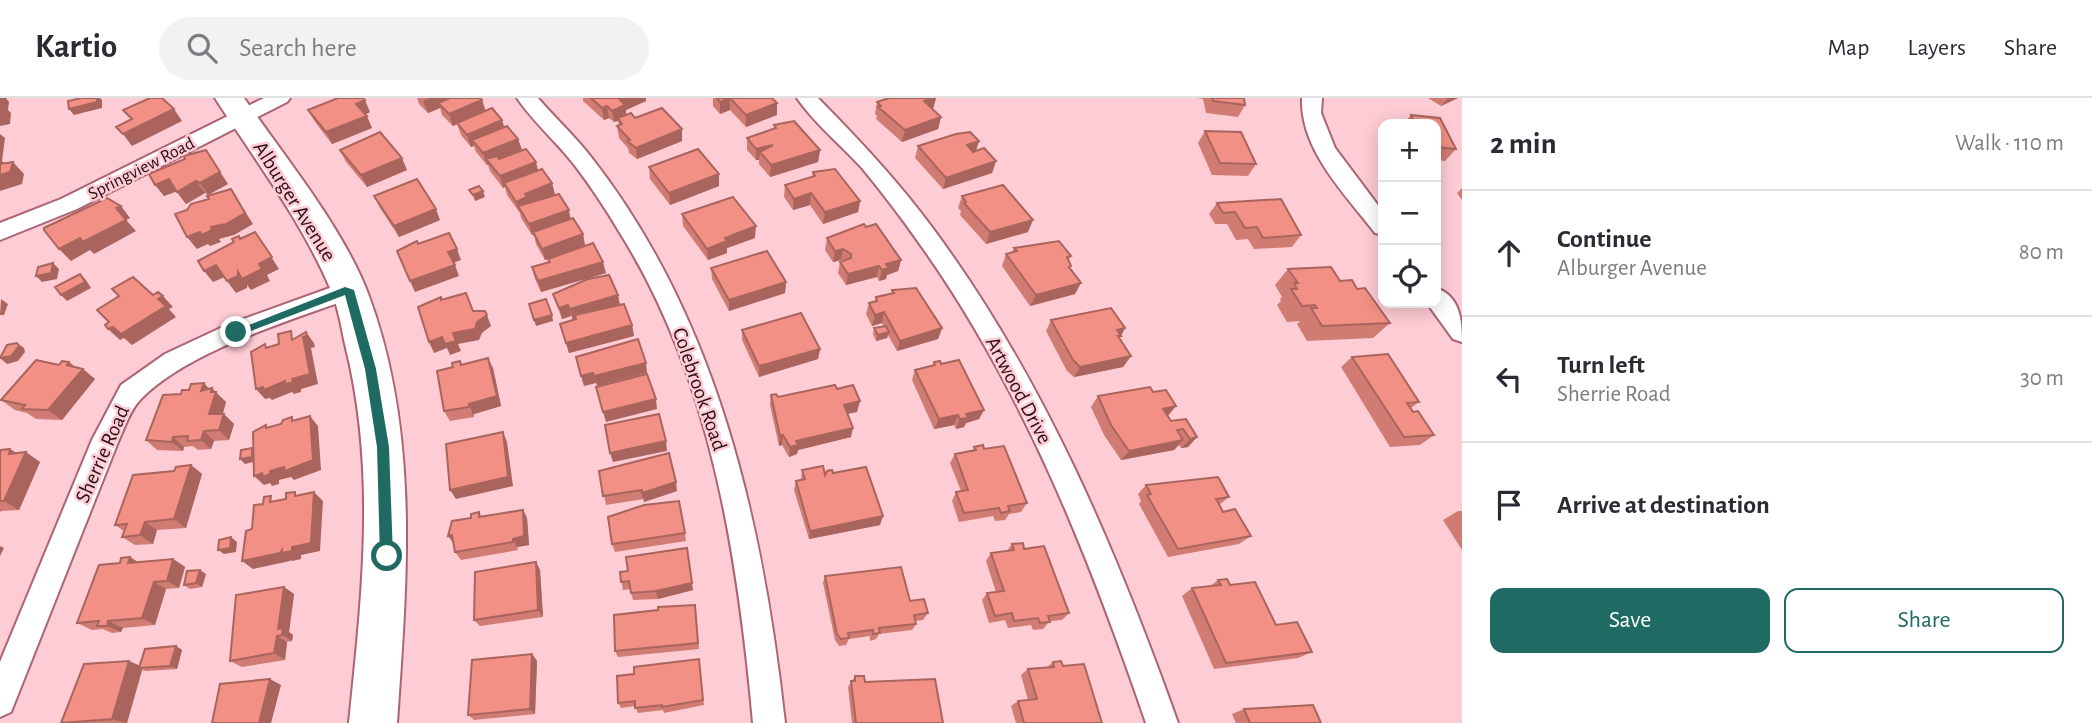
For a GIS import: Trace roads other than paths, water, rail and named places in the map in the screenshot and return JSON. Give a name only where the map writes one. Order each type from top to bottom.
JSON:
[{"type":"street","name":"Springview Road","points":[[0,232],[69,204],[236,107],[280,98]]},
{"type":"street","name":"Colebrook Road","points":[[527,98],[570,144],[628,226],[674,313],[719,442],[744,536],[769,723]]},
{"type":"street","name":"Artwood Drive","points":[[807,98],[874,168],[913,218],[953,275],[1003,358],[1083,514],[1135,641],[1162,723]]},
{"type":"street","points":[[1312,98],[1309,110],[1322,145],[1378,220]]},
{"type":"street","name":"Alburger Avenue","points":[[236,107],[315,225],[349,290],[370,369],[383,447],[387,556],[373,723]]},
{"type":"street","name":"Sherrie Road","points":[[0,701],[105,440],[130,393],[174,361],[236,332],[349,290]]},
{"type":"street","points":[[1441,304],[1462,332]]}]
